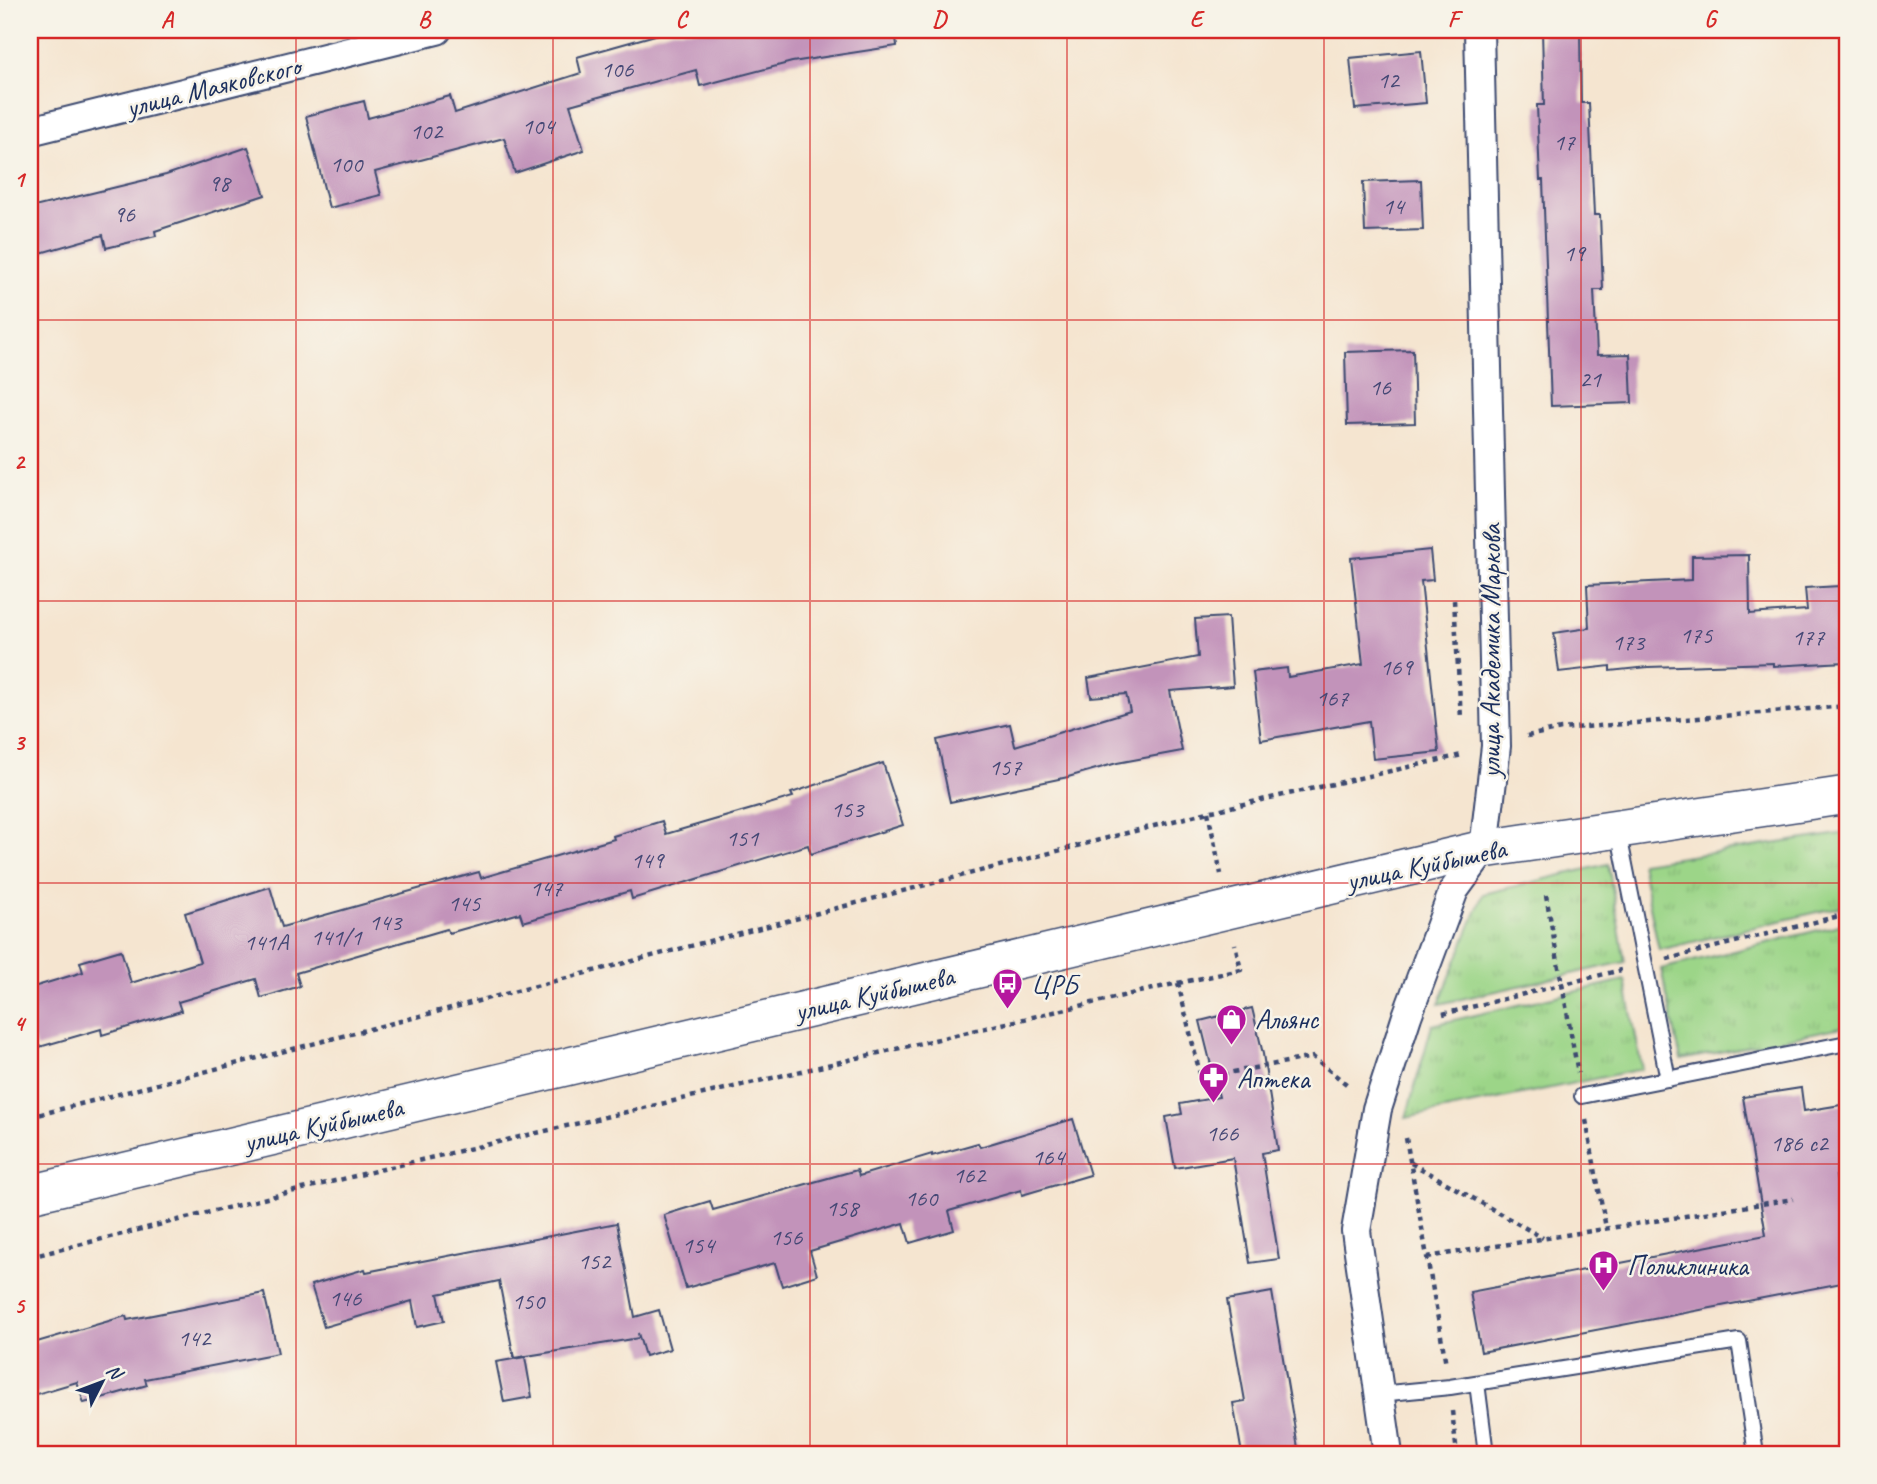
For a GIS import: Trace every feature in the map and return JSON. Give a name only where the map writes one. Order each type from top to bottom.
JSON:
[{"type":"street","name":"улица Маяковского","points":[[30,131],[437,30]]},
{"type":"street","name":"улица Академика Маркова","points":[[1388,1454],[1356,1231],[1377,1109],[1454,890],[1484,849],[1496,746],[1479,30]]},
{"type":"street","name":"улица Куйбышева","points":[[30,1194],[1484,849],[1847,795]]},
{"type":"lane","points":[[1618,829],[1668,1079]]},
{"type":"lane","points":[[1582,1096],[1847,1043]]},
{"type":"lane","points":[[1379,1394],[1450,1387],[1739,1342],[1756,1454]]},
{"type":"lane","points":[[1477,1383],[1486,1454]]},
{"type":"path","points":[[1454,600],[1461,730]]},
{"type":"path","points":[[30,1117],[1208,812],[1463,757],[1514,738],[1561,729],[1847,706]]},
{"type":"path","points":[[1462,744],[1463,757]]},
{"type":"path","points":[[1546,895],[1606,1228]]},
{"type":"path","points":[[30,1257],[414,1161],[1178,983],[1201,1078],[1313,1058],[1377,1109],[1404,1126],[1450,1387],[1457,1454]]},
{"type":"path","points":[[1410,1163],[1543,1238]]},
{"type":"path","points":[[1427,1257],[1793,1199]]},
{"type":"green space","points":[[1847,833],[1847,905],[1659,950],[1641,863]]},
{"type":"green space","points":[[1608,864],[1625,962],[1439,1004],[1483,894]]},
{"type":"green space","points":[[1847,923],[1847,1026],[1681,1060],[1661,969]]},
{"type":"green space","points":[[1625,980],[1642,1069],[1406,1118],[1432,1025]]},
{"type":"building","points":[[673,30],[895,30],[897,46],[792,62],[700,86],[696,70],[570,105],[584,150],[515,173],[504,138],[375,172],[381,195],[329,208],[306,116],[364,101],[368,118],[450,96],[455,113],[581,73],[577,57]]},
{"type":"building","points":[[1542,30],[1580,30],[1581,103],[1589,103],[1594,215],[1600,215],[1603,290],[1594,290],[1597,355],[1630,354],[1632,403],[1551,406],[1543,180],[1540,180],[1537,105],[1544,105]]},
{"type":"building","points":[[1421,51],[1426,103],[1355,109],[1350,58]]},
{"type":"building","points":[[248,147],[265,195],[155,231],[156,236],[106,248],[103,235],[30,256],[30,208],[166,175]]},
{"type":"building","points":[[1421,180],[1423,230],[1365,232],[1363,182]]},
{"type":"building","points":[[1413,350],[1415,423],[1347,425],[1345,352]]},
{"type":"building","points":[[1430,550],[1433,580],[1421,581],[1439,752],[1373,759],[1369,721],[1261,740],[1253,672],[1287,668],[1288,677],[1363,664],[1351,558]]},
{"type":"building","points":[[1749,555],[1750,614],[1807,610],[1805,588],[1840,586],[1845,662],[1773,666],[1773,663],[1648,667],[1610,671],[1610,666],[1559,672],[1554,633],[1589,628],[1587,585],[1692,580],[1692,556]]},
{"type":"building","points":[[1228,617],[1233,686],[1170,691],[1182,751],[1117,763],[1068,777],[950,802],[937,740],[1010,724],[1015,746],[1130,711],[1126,694],[1091,697],[1088,678],[1198,657],[1195,619]]},
{"type":"building","points":[[883,763],[903,825],[811,854],[808,845],[632,899],[630,891],[523,922],[520,913],[449,933],[447,929],[296,973],[300,986],[261,998],[256,979],[178,1002],[181,1011],[102,1035],[101,1029],[36,1048],[30,1027],[30,988],[83,972],[80,962],[121,950],[131,983],[200,962],[185,913],[270,887],[282,927],[479,872],[481,878],[614,839],[613,836],[662,821],[666,834],[793,797],[791,793]]},
{"type":"building","points":[[1252,1008],[1263,1054],[1278,1150],[1262,1153],[1279,1259],[1250,1263],[1233,1158],[1175,1168],[1166,1117],[1182,1114],[1180,1104],[1219,1097],[1200,1021]]},
{"type":"building","name":"Поликлиника","points":[[1801,1088],[1804,1111],[1847,1104],[1847,1174],[1836,1176],[1847,1237],[1847,1282],[1481,1352],[1470,1292],[1766,1235],[1743,1097]]},
{"type":"building","points":[[1073,1119],[1090,1175],[1022,1195],[1021,1190],[949,1211],[954,1230],[910,1243],[904,1223],[810,1251],[817,1275],[782,1286],[775,1263],[686,1288],[664,1215],[710,1201],[713,1210],[857,1170],[859,1176],[932,1154],[978,1143],[980,1147]]},
{"type":"building","points":[[617,1223],[635,1317],[659,1310],[670,1349],[645,1356],[638,1333],[639,1338],[514,1358],[499,1281],[438,1294],[444,1321],[417,1327],[412,1301],[324,1327],[311,1285],[365,1269],[366,1272]]},
{"type":"building","points":[[1272,1292],[1299,1454],[1242,1454],[1233,1403],[1245,1401],[1227,1300]]},
{"type":"building","points":[[264,1293],[278,1353],[145,1379],[147,1385],[84,1403],[77,1382],[30,1396],[30,1344],[126,1316],[127,1320]]},
{"type":"building","points":[[525,1357],[532,1397],[504,1402],[496,1362]]},
{"type":"place","name":"ЦРБ","points":[[1008,1011]]},
{"type":"place","name":"Альянс","points":[[1232,1046]]},
{"type":"place","name":"Аптека","points":[[1214,1105]]},
{"type":"place","name":"Поликлиника","points":[[1604,1292]]}]
